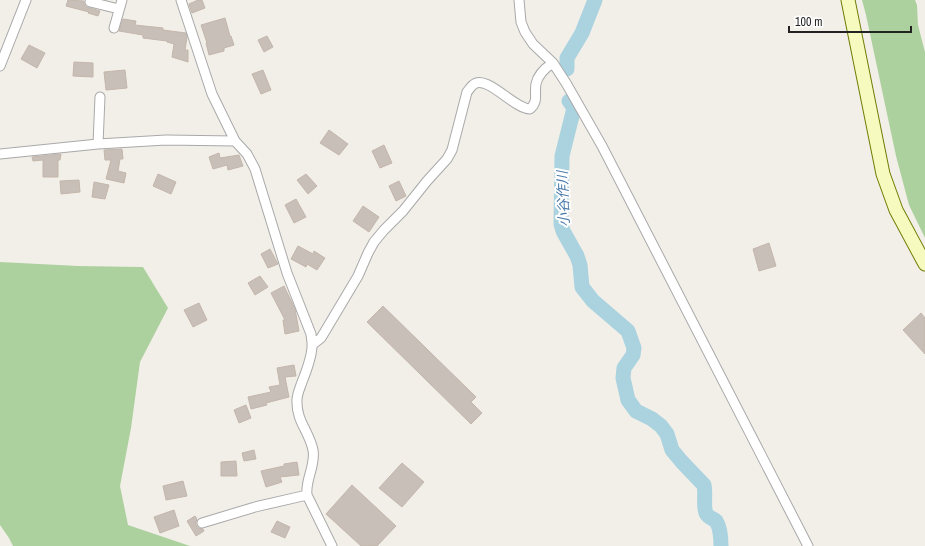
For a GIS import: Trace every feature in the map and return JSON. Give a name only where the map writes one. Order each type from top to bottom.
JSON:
[{"type":"street","points":[[0,66],[26,0]]},
{"type":"street","points":[[181,0],[212,94],[235,141],[247,154],[255,168],[287,273],[311,334],[312,344],[308,364],[297,398],[297,408],[299,419],[313,450],[313,459],[307,490],[308,496],[332,546]]},
{"type":"street","points":[[519,0],[521,22],[525,32],[533,44],[553,63],[602,146],[808,546]]},
{"type":"street","points":[[848,0],[883,174],[896,210],[925,264]]},
{"type":"street","points":[[90,2],[120,4],[114,28]]},
{"type":"street","points":[[312,344],[321,338],[358,276],[374,242],[403,212],[427,181],[447,159],[452,150],[467,92],[473,84],[478,82],[493,87],[509,99],[526,109],[530,109],[534,105],[536,84],[541,72],[553,63]]},
{"type":"street","points":[[98,144],[100,97]]},
{"type":"street","points":[[0,154],[98,144],[166,140],[235,141]]},
{"type":"street","points":[[202,523],[255,507],[308,496]]},
{"type":"green space","points":[[862,0],[915,0],[917,5],[918,25],[925,52],[925,238],[909,205],[896,156]]},
{"type":"green space","points":[[0,262],[78,266],[143,267],[168,308],[140,362],[131,428],[120,486],[128,525],[190,546],[13,546],[0,525]]},
{"type":"building","points":[[68,0],[84,1],[86,7],[100,11],[98,16],[66,6]]},
{"type":"building","points":[[202,0],[205,8],[192,13],[189,4]]},
{"type":"building","points":[[225,18],[234,45],[224,48],[224,51],[209,55],[201,25]]},
{"type":"building","points":[[123,19],[136,21],[135,25],[163,28],[163,30],[186,33],[187,37],[185,50],[188,50],[188,62],[172,57],[174,44],[167,41],[143,38],[143,35],[119,31]]},
{"type":"building","points":[[267,36],[273,47],[264,52],[258,40]]},
{"type":"building","points":[[29,45],[45,53],[37,68],[21,59]]},
{"type":"building","points":[[74,62],[93,63],[93,77],[73,76]]},
{"type":"building","points":[[125,70],[127,88],[106,90],[104,72]]},
{"type":"building","points":[[263,70],[271,90],[261,94],[252,74]]},
{"type":"building","points":[[329,130],[348,144],[339,155],[320,143]]},
{"type":"building","points":[[384,145],[392,163],[380,168],[372,151]]},
{"type":"building","points":[[122,149],[123,159],[120,159],[118,171],[126,173],[124,183],[106,179],[111,160],[105,160],[104,150]]},
{"type":"building","points":[[219,153],[220,158],[239,155],[243,166],[228,170],[227,165],[213,169],[209,157]]},
{"type":"building","points":[[61,154],[60,160],[58,160],[58,177],[43,177],[43,160],[33,161],[32,157]]},
{"type":"building","points":[[158,174],[176,182],[171,194],[153,186]]},
{"type":"building","points":[[306,174],[317,186],[308,194],[297,180]]},
{"type":"building","points":[[79,180],[80,192],[61,194],[60,181]]},
{"type":"building","points":[[399,181],[406,196],[396,201],[389,186]]},
{"type":"building","points":[[94,182],[109,185],[105,199],[92,197]]},
{"type":"building","points":[[296,199],[306,217],[294,223],[285,205]]},
{"type":"building","points":[[363,206],[379,217],[369,232],[353,221]]},
{"type":"building","points":[[769,243],[776,266],[759,271],[753,249]]},
{"type":"building","points":[[298,246],[313,254],[314,251],[325,258],[317,270],[307,264],[306,267],[291,259]]},
{"type":"building","points":[[270,249],[278,264],[268,268],[261,254]]},
{"type":"building","points":[[260,276],[268,287],[255,295],[248,283]]},
{"type":"building","points":[[284,286],[295,309],[299,331],[285,334],[283,320],[285,320],[271,293]]},
{"type":"building","points":[[199,303],[207,320],[193,327],[184,310]]},
{"type":"building","points":[[383,306],[476,397],[471,402],[482,413],[471,424],[367,322]]},
{"type":"building","points":[[921,313],[925,318],[925,354],[903,330]]},
{"type":"building","points":[[294,365],[296,376],[285,377],[289,397],[266,403],[267,405],[251,409],[248,397],[271,392],[269,387],[280,385],[277,368]]},
{"type":"building","points":[[246,405],[251,418],[239,423],[234,410]]},
{"type":"building","points":[[254,450],[256,459],[244,461],[242,453]]},
{"type":"building","points":[[236,461],[237,476],[221,476],[221,462]]},
{"type":"building","points":[[297,462],[299,475],[280,477],[282,482],[266,487],[261,471],[284,466],[284,464]]},
{"type":"building","points":[[402,463],[424,482],[402,507],[379,488]]},
{"type":"building","points":[[183,481],[187,496],[166,500],[163,486]]},
{"type":"building","points":[[352,485],[396,526],[377,546],[361,546],[326,514]]},
{"type":"building","points":[[174,510],[179,526],[160,533],[154,517]]},
{"type":"building","points":[[195,516],[197,519],[196,525],[204,531],[196,536],[187,521]]},
{"type":"building","points":[[277,521],[290,527],[285,538],[271,532]]},
{"type":"waterway","name":"小谷作川","points":[[567,69],[567,58],[582,33],[595,0]]},
{"type":"waterway","name":"小谷作川","points":[[569,101],[574,108],[562,156],[561,224],[563,231],[577,256],[580,265],[582,287],[593,301],[628,331],[634,348],[633,355],[624,368],[623,378],[628,400],[636,411],[652,419],[661,426],[667,434],[672,450],[704,485],[705,510],[708,516],[716,521],[720,533],[721,546]]}]
